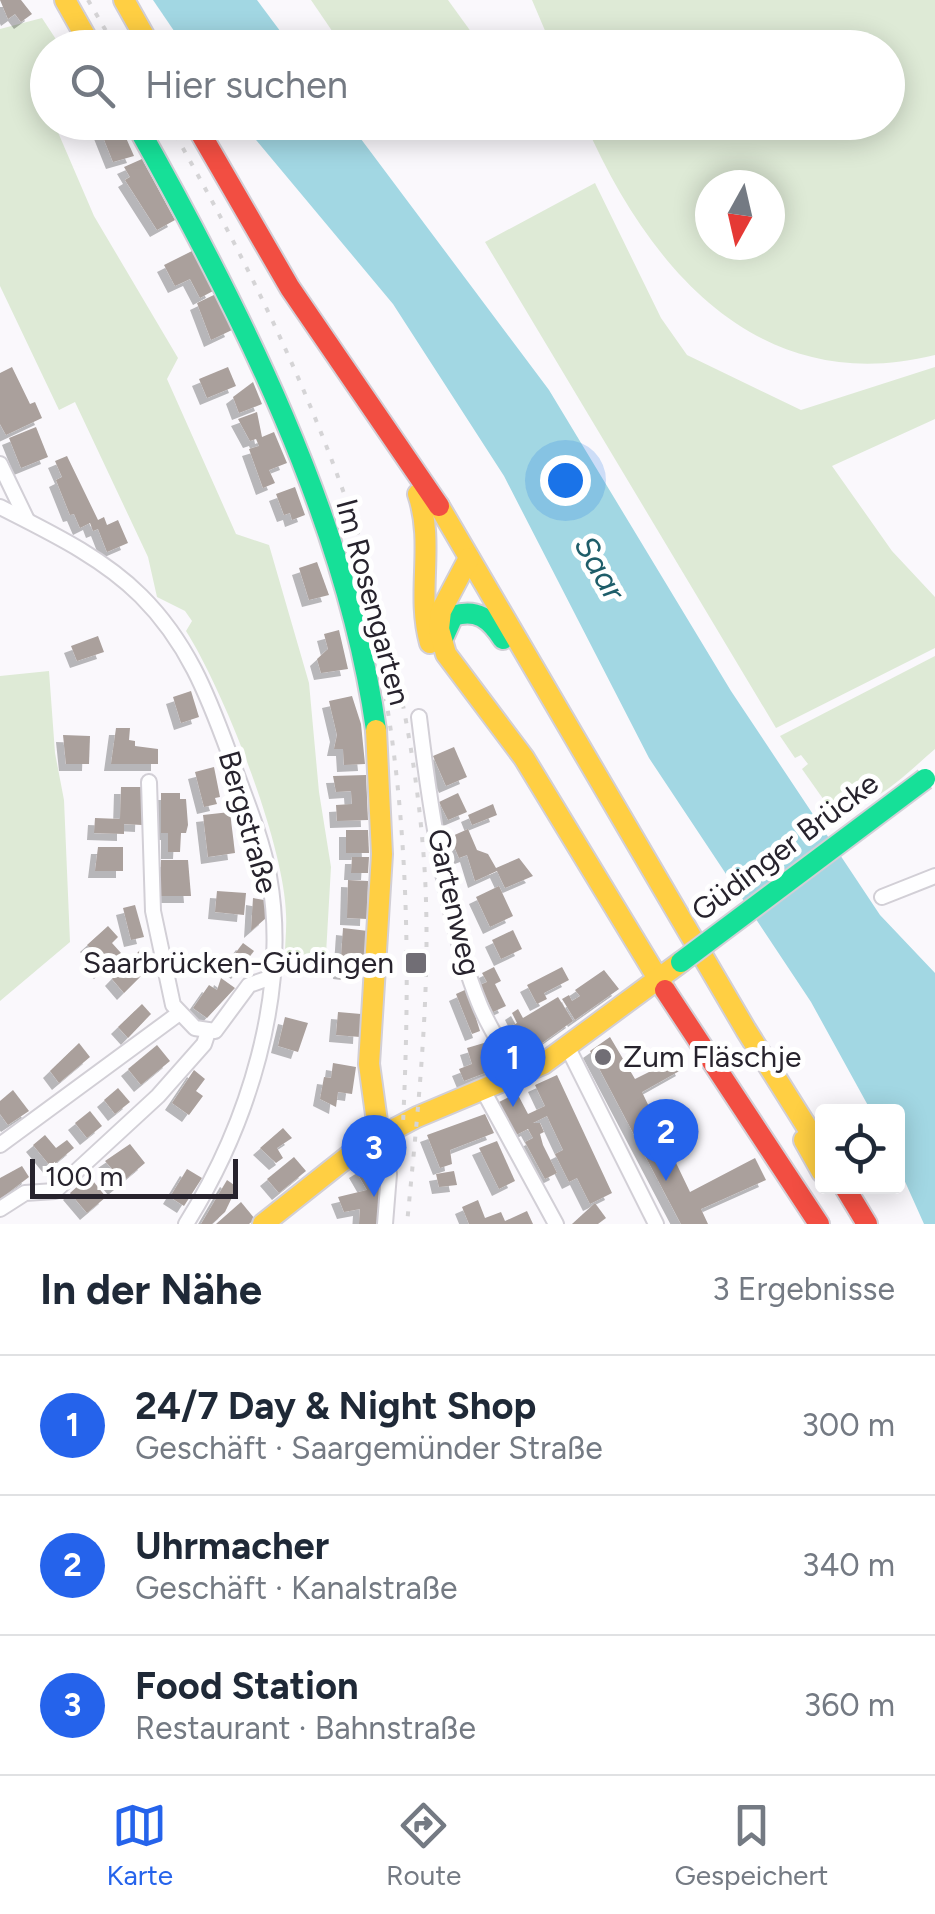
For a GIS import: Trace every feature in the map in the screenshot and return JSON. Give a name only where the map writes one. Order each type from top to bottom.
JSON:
[{"type":"main road","points":[[65,0],[82,30]]},
{"type":"main road","points":[[124,0],[141,30]]},
{"type":"main road","name":"Im Rosengarten","points":[[145,140],[221,278],[271,384],[338,573],[371,694],[380,789],[369,1084],[379,1136]]},
{"type":"main road","points":[[204,140],[290,288],[388,422],[746,1030],[815,1140]]},
{"type":"main road","points":[[354,377],[428,516],[432,552],[424,622],[439,660],[459,677],[524,758],[658,979],[819,1224]]},
{"type":"main road","points":[[459,677],[442,642],[441,611],[470,558]]},
{"type":"main road","points":[[442,642],[448,624],[460,612],[482,614],[493,622],[604,807],[628,827]]},
{"type":"main road","name":"Güdinger Brücke","points":[[263,1224],[334,1164],[379,1136],[519,1077],[568,1048],[930,775]]},
{"type":"main road","points":[[746,1030],[815,1159]]},
{"type":"main road","points":[[835,1194],[852,1224]]},
{"type":"main road","points":[[849,1194],[866,1224]]},
{"type":"street","points":[[0,464],[27,520]]},
{"type":"street","name":"Bergstraße","points":[[0,507],[124,580],[164,621],[193,660],[266,862],[273,914],[272,977],[265,1024],[238,1118],[186,1224]]},
{"type":"street","name":"Gartenweg","points":[[419,717],[434,820],[466,962],[484,1015],[519,1077]]},
{"type":"street","points":[[149,782],[153,910],[178,1014],[208,1032]]},
{"type":"street","points":[[882,897],[935,876]]},
{"type":"street","points":[[0,1209],[25,1193],[55,1191],[139,1116],[204,1044],[208,1032],[220,1026],[254,980],[272,977]]},
{"type":"street","points":[[0,1145],[178,1014]]},
{"type":"street","points":[[568,1048],[656,1224]]},
{"type":"street","points":[[484,1092],[556,1224]]},
{"type":"street","points":[[379,1136],[389,1174],[385,1224]]},
{"type":"green space","points":[[311,0],[448,0],[470,30],[331,30]]},
{"type":"green space","points":[[532,0],[935,0],[935,355],[872,364],[815,358],[764,339],[718,310],[677,272],[642,227],[593,140],[905,140],[905,30],[545,30]]},
{"type":"green space","points":[[42,18],[50,30],[30,30],[30,140],[61,140],[94,216],[178,358],[167,379],[236,534],[269,545],[309,683],[319,792],[331,867],[326,954],[314,964],[285,968],[286,914],[275,848],[234,728],[186,631],[192,621],[185,611],[157,597],[148,557],[75,402],[59,410],[0,286],[0,29]]},
{"type":"green space","points":[[595,183],[661,318],[687,355],[801,410],[935,367],[935,419],[832,466],[892,551],[935,597],[935,648],[776,728],[485,242]]},
{"type":"green space","points":[[935,656],[935,749],[891,787],[866,802],[839,811],[826,803],[802,769],[808,764],[801,755],[795,758],[780,736]]},
{"type":"green space","points":[[49,671],[55,753],[64,800],[70,942],[0,1001],[0,676]]},
{"type":"water","points":[[153,0],[257,0],[279,30],[173,30]]},
{"type":"water","name":"Saar","points":[[256,140],[362,140],[549,390],[731,691],[880,915],[935,973],[935,1224],[924,1224],[905,1182],[905,1104],[867,1104],[811,1002],[649,758],[504,476],[393,304]]},
{"type":"building","points":[[0,0],[21,0],[32,14],[21,22],[15,14],[8,19]]},
{"type":"building","points":[[104,140],[127,140],[134,156],[113,162]]},
{"type":"building","points":[[142,159],[175,220],[157,230],[125,180],[130,177],[124,167]]},
{"type":"building","points":[[192,251],[213,291],[200,298],[190,279],[175,286],[164,265]]},
{"type":"building","points":[[216,294],[232,330],[211,340],[197,303]]},
{"type":"building","points":[[12,367],[30,404],[35,402],[42,418],[6,435],[0,424],[0,373]]},
{"type":"building","points":[[228,367],[236,386],[207,398],[199,379]]},
{"type":"building","points":[[253,382],[262,404],[239,413],[233,397]]},
{"type":"building","points":[[257,412],[262,437],[274,432],[287,463],[269,470],[275,483],[263,488],[249,449],[259,446],[256,439],[250,441],[238,419]]},
{"type":"building","points":[[36,427],[48,457],[21,468],[9,438]]},
{"type":"building","points":[[67,456],[98,520],[104,517],[107,525],[118,520],[128,543],[107,552],[98,529],[93,531],[90,523],[80,528],[74,514],[70,515],[56,480],[62,477],[55,461]]},
{"type":"building","points":[[295,487],[305,515],[292,520],[290,513],[284,515],[276,494]]},
{"type":"building","points":[[317,562],[329,595],[309,600],[299,568]]},
{"type":"building","points":[[339,630],[348,669],[321,673],[317,659],[328,649],[324,634]]},
{"type":"building","points":[[98,636],[104,652],[77,661],[71,646]]},
{"type":"building","points":[[191,691],[199,717],[181,723],[173,697]]},
{"type":"building","points":[[352,696],[361,724],[365,764],[344,765],[343,749],[334,749],[337,735],[329,701]]},
{"type":"building","points":[[116,728],[130,728],[129,740],[135,741],[135,746],[158,749],[158,764],[111,764]]},
{"type":"building","points":[[63,735],[90,736],[89,764],[66,764]]},
{"type":"building","points":[[454,747],[467,777],[446,786],[433,756]]},
{"type":"building","points":[[214,767],[220,797],[215,798],[217,804],[204,807],[195,772]]},
{"type":"building","points":[[366,775],[368,820],[337,821],[336,805],[352,804],[351,791],[336,792],[333,776]]},
{"type":"building","points":[[121,787],[143,787],[142,825],[124,824],[124,834],[94,833],[95,818],[120,819]]},
{"type":"building","points":[[161,793],[180,793],[180,799],[186,799],[188,825],[186,833],[181,833],[180,852],[168,852],[168,833],[161,833]]},
{"type":"building","points":[[458,793],[467,812],[448,820],[439,802]]},
{"type":"building","points":[[493,804],[497,815],[472,825],[468,815]]},
{"type":"building","points":[[230,812],[235,853],[208,857],[203,815]]},
{"type":"building","points":[[468,829],[477,850],[488,854],[496,868],[519,858],[533,876],[505,888],[497,871],[475,881],[467,855],[459,858],[450,837]]},
{"type":"building","points":[[346,830],[368,830],[369,853],[346,853]]},
{"type":"building","points":[[98,847],[123,847],[123,871],[95,871]]},
{"type":"building","points":[[352,857],[369,857],[368,873],[351,873]]},
{"type":"building","points":[[161,860],[188,860],[191,896],[159,896]]},
{"type":"building","points":[[348,880],[368,881],[367,919],[347,918]]},
{"type":"building","points":[[499,886],[513,916],[490,927],[476,897]]},
{"type":"building","points":[[217,891],[246,893],[244,915],[215,912]]},
{"type":"building","points":[[253,898],[264,900],[266,918],[251,931]]},
{"type":"building","points":[[135,905],[144,937],[131,940],[123,908]]},
{"type":"building","points":[[108,926],[118,937],[112,943],[121,953],[101,972],[91,962],[98,956],[87,945]]},
{"type":"building","points":[[343,928],[368,931],[365,975],[340,972]]},
{"type":"building","points":[[513,930],[522,949],[501,959],[492,940]]},
{"type":"building","points":[[243,943],[254,951],[238,972],[227,964]]},
{"type":"building","points":[[141,949],[146,971],[124,993],[112,979]]},
{"type":"building","points":[[494,967],[501,981],[495,984],[506,1006],[493,1012],[480,985],[487,982],[482,973]]},
{"type":"building","points":[[562,967],[569,980],[544,993],[547,999],[537,1004],[527,985]]},
{"type":"building","points":[[604,970],[619,989],[575,1020],[562,999],[569,995],[572,1001],[580,996],[575,990]]},
{"type":"building","points":[[221,978],[235,988],[207,1018],[193,1008],[209,985],[217,990]]},
{"type":"building","points":[[467,989],[480,1031],[472,1034],[456,994]]},
{"type":"building","points":[[558,997],[573,1021],[521,1058],[505,1030],[517,1023],[512,1013],[518,1009],[523,1018]]},
{"type":"building","points":[[142,1004],[151,1014],[128,1038],[118,1027]]},
{"type":"building","points":[[338,1012],[361,1014],[360,1037],[336,1035]]},
{"type":"building","points":[[285,1017],[308,1023],[298,1052],[278,1046]]},
{"type":"building","points":[[610,1037],[635,1079],[677,1058],[683,1069],[642,1092],[690,1192],[755,1158],[766,1180],[701,1209],[708,1224],[681,1224],[590,1051]]},
{"type":"building","points":[[494,1040],[506,1065],[464,1081],[459,1069],[472,1064],[467,1048]]},
{"type":"building","points":[[79,1043],[90,1057],[59,1083],[50,1071]]},
{"type":"building","points":[[157,1045],[170,1061],[141,1085],[128,1069]]},
{"type":"building","points":[[333,1063],[356,1067],[352,1094],[338,1092],[336,1107],[320,1099],[324,1077],[331,1078]]},
{"type":"building","points":[[194,1070],[205,1079],[196,1091],[203,1096],[189,1115],[172,1103]]},
{"type":"building","points":[[557,1075],[612,1193],[590,1204],[577,1178],[569,1182],[555,1154],[563,1150],[547,1116],[533,1123],[540,1123],[543,1145],[557,1173],[545,1179],[525,1142],[533,1138],[528,1129],[516,1135],[499,1102],[517,1093],[528,1114],[545,1106],[535,1085]]},
{"type":"building","points":[[118,1088],[130,1102],[115,1114],[104,1100]]},
{"type":"building","points":[[13,1090],[29,1111],[8,1125],[0,1114],[0,1101]]},
{"type":"building","points":[[90,1111],[102,1126],[87,1138],[75,1123]]},
{"type":"building","points":[[485,1114],[494,1133],[450,1150],[452,1164],[440,1168],[427,1135]]},
{"type":"building","points":[[283,1128],[292,1138],[277,1148],[283,1158],[276,1163],[260,1148]]},
{"type":"building","points":[[45,1135],[56,1148],[67,1140],[74,1148],[51,1167],[33,1145]]},
{"type":"building","points":[[497,1141],[515,1181],[499,1189],[479,1148]]},
{"type":"building","points":[[130,1144],[145,1163],[115,1188],[106,1177],[114,1171],[105,1161]]},
{"type":"building","points":[[294,1157],[306,1171],[279,1193],[267,1179]]},
{"type":"building","points":[[369,1163],[381,1182],[377,1224],[359,1224],[360,1209],[344,1212],[338,1197],[367,1190],[356,1171]]},
{"type":"building","points":[[22,1166],[29,1177],[0,1199],[0,1178]]},
{"type":"building","points":[[187,1169],[202,1178],[184,1206],[170,1197]]},
{"type":"building","points":[[454,1171],[457,1185],[439,1187],[436,1174]]},
{"type":"building","points":[[89,1176],[106,1197],[87,1213],[70,1193]]},
{"type":"building","points":[[227,1180],[237,1187],[225,1212],[212,1224],[201,1224]]},
{"type":"building","points":[[478,1200],[485,1218],[501,1212],[505,1221],[527,1211],[533,1224],[469,1224],[462,1207]]},
{"type":"building","points":[[241,1202],[255,1219],[249,1224],[216,1224]]},
{"type":"building","points":[[595,1203],[606,1218],[598,1224],[572,1224]]},
{"type":"railway","points":[[88,0],[106,30]]},
{"type":"railway","points":[[178,140],[217,210],[304,391],[341,484],[372,579],[397,676],[415,775],[426,920],[422,1050],[407,1224]]},
{"type":"railway","points":[[367,608],[391,735],[404,864],[407,994],[403,1124]]},
{"type":"traffic: fast","points":[[145,140],[249,339],[314,494],[341,572],[362,651],[376,730]]},
{"type":"traffic: fast","points":[[443,638],[453,616],[469,613],[488,621],[503,639]]},
{"type":"traffic: fast","points":[[681,962],[925,779]]},
{"type":"traffic: slow","points":[[65,0],[82,30]]},
{"type":"traffic: slow","points":[[124,0],[141,30]]},
{"type":"traffic: slow","points":[[418,494],[425,531],[425,606],[430,643]]},
{"type":"traffic: slow","points":[[439,506],[746,1030],[815,1140]]},
{"type":"traffic: slow","points":[[469,558],[441,611],[439,629],[446,654],[524,758],[665,990]]},
{"type":"traffic: slow","points":[[376,730],[382,854],[369,1064],[379,1136]]},
{"type":"traffic: slow","points":[[263,1224],[360,1147],[417,1117],[543,1064],[681,962]]},
{"type":"traffic: slow","points":[[804,1140],[815,1160]]},
{"type":"traffic: jam","points":[[204,140],[290,288],[439,506]]},
{"type":"traffic: jam","points":[[665,990],[819,1224]]},
{"type":"traffic: jam","points":[[849,1194],[867,1224]]},
{"type":"place","name":"Saarbrücken-Güdingen","points":[[416,963]]},
{"type":"place","name":"Zum Fläschje","points":[[603,1057]]},
{"type":"place","name":"24/7 Day & Night Shop","points":[[513,1107]]},
{"type":"place","name":"Uhrmacher","points":[[666,1181]]},
{"type":"place","name":"Food Station","points":[[374,1197]]}]
